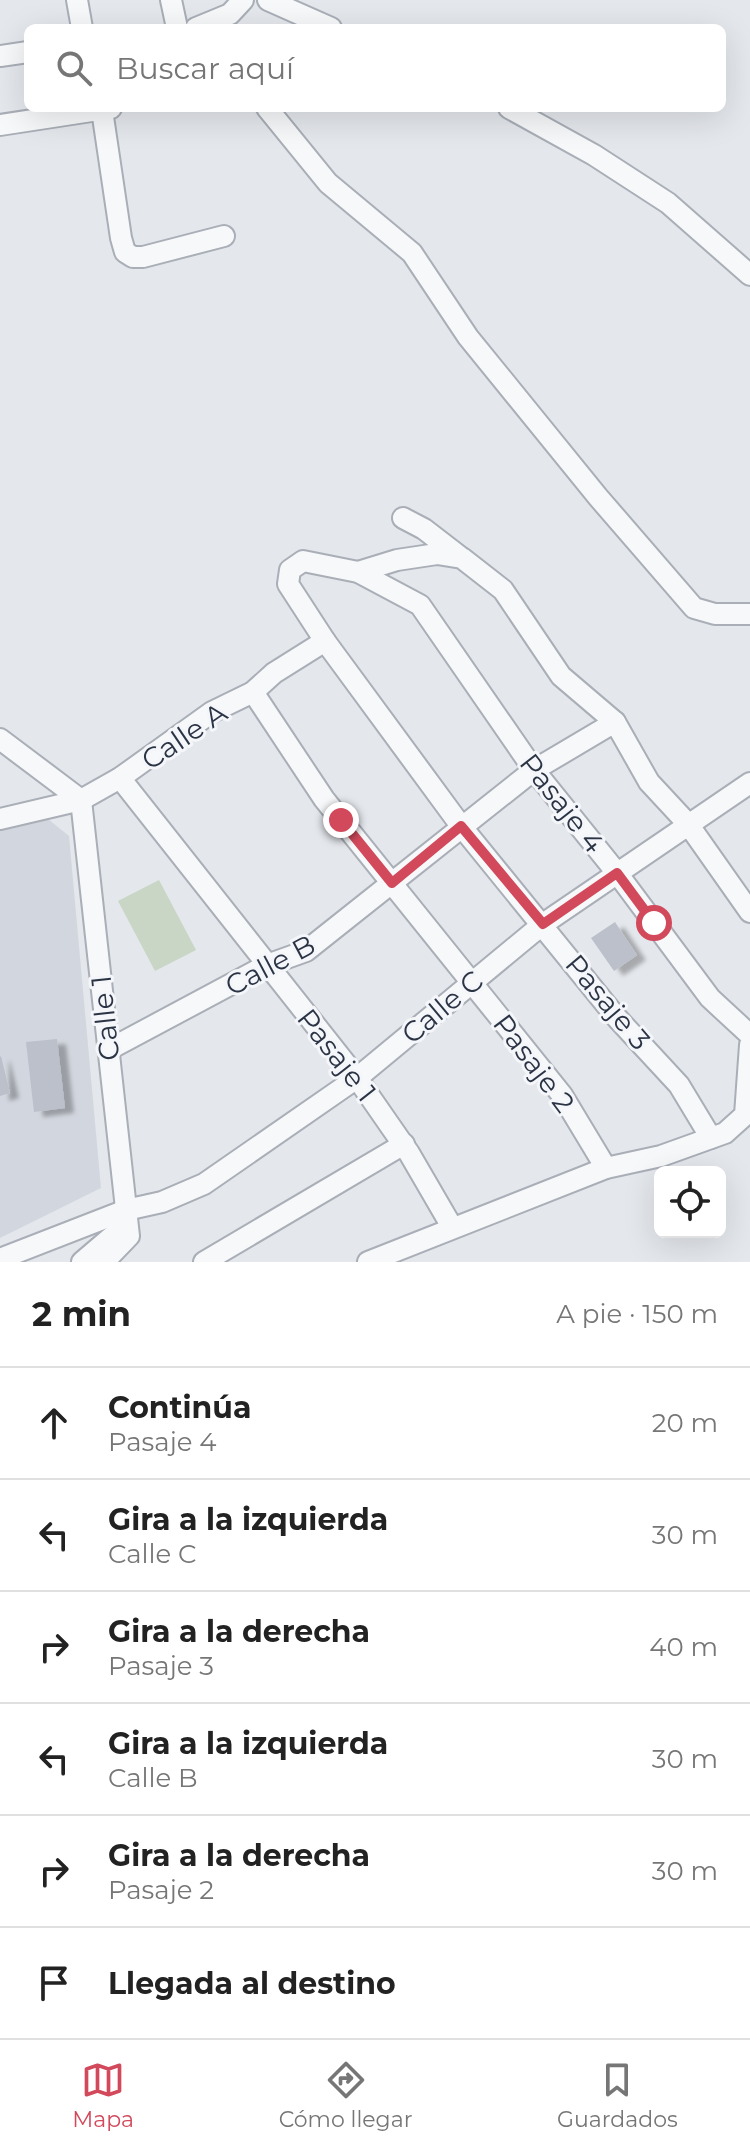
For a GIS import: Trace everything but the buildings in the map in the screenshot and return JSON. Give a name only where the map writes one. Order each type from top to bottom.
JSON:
[{"type":"street","points":[[77,0],[81,24]]},
{"type":"street","points":[[171,0],[176,24]]},
{"type":"street","points":[[206,24],[230,14],[243,0]]},
{"type":"street","points":[[268,0],[322,24]]},
{"type":"street","points":[[0,56],[24,53]]},
{"type":"street","points":[[0,125],[87,112]]},
{"type":"street","points":[[107,112],[125,252],[133,257],[143,257],[224,236]]},
{"type":"street","points":[[270,112],[328,183],[412,253],[468,337],[598,497],[694,608],[715,614],[750,614]]},
{"type":"street","points":[[516,112],[594,155],[668,203],[750,275]]},
{"type":"street","points":[[403,518],[424,529],[503,590],[561,676],[615,722],[649,782],[688,824],[750,912]]},
{"type":"street","points":[[325,641],[288,584],[290,570],[303,561],[358,572],[397,560],[437,554],[462,558]]},
{"type":"street","name":"Pasaje 4","points":[[358,572],[420,605],[534,770],[617,873],[710,998],[750,1035]]},
{"type":"street","name":"Calle A","points":[[0,819],[81,800],[120,778],[212,712],[253,692],[274,673],[325,641]]},
{"type":"street","name":"Pasaje 3","points":[[325,641],[461,826],[617,1018],[679,1085],[711,1138]]},
{"type":"street","name":"Pasaje 2","points":[[253,692],[324,799],[562,1095],[606,1168]]},
{"type":"street","name":"Calle B","points":[[108,1050],[267,965],[306,951],[534,770],[615,722]]},
{"type":"street","points":[[0,739],[81,800]]},
{"type":"street","name":"Pasaje 1","points":[[120,778],[357,1078],[404,1144],[452,1227]]},
{"type":"street","name":"Calle C","points":[[0,1259],[127,1223],[162,1202],[204,1184],[357,1078],[543,924],[750,783]]},
{"type":"street","name":"Calle 1","points":[[81,800],[127,1223]]},
{"type":"street","points":[[368,1262],[606,1168],[661,1156],[725,1133],[745,1115],[750,1045]]},
{"type":"street","points":[[204,1262],[404,1144]]},
{"type":"street","points":[[82,1262],[127,1223]]},
{"type":"street","points":[[104,1262],[127,1223]]},
{"type":"shaded area","points":[[48,819],[69,836],[101,1188],[0,1238],[0,830]]},
{"type":"green space","points":[[159,880],[196,950],[155,971],[118,901]]},
{"type":"route","points":[[341,820],[392,883],[461,826],[543,924],[617,873],[654,923]]}]
